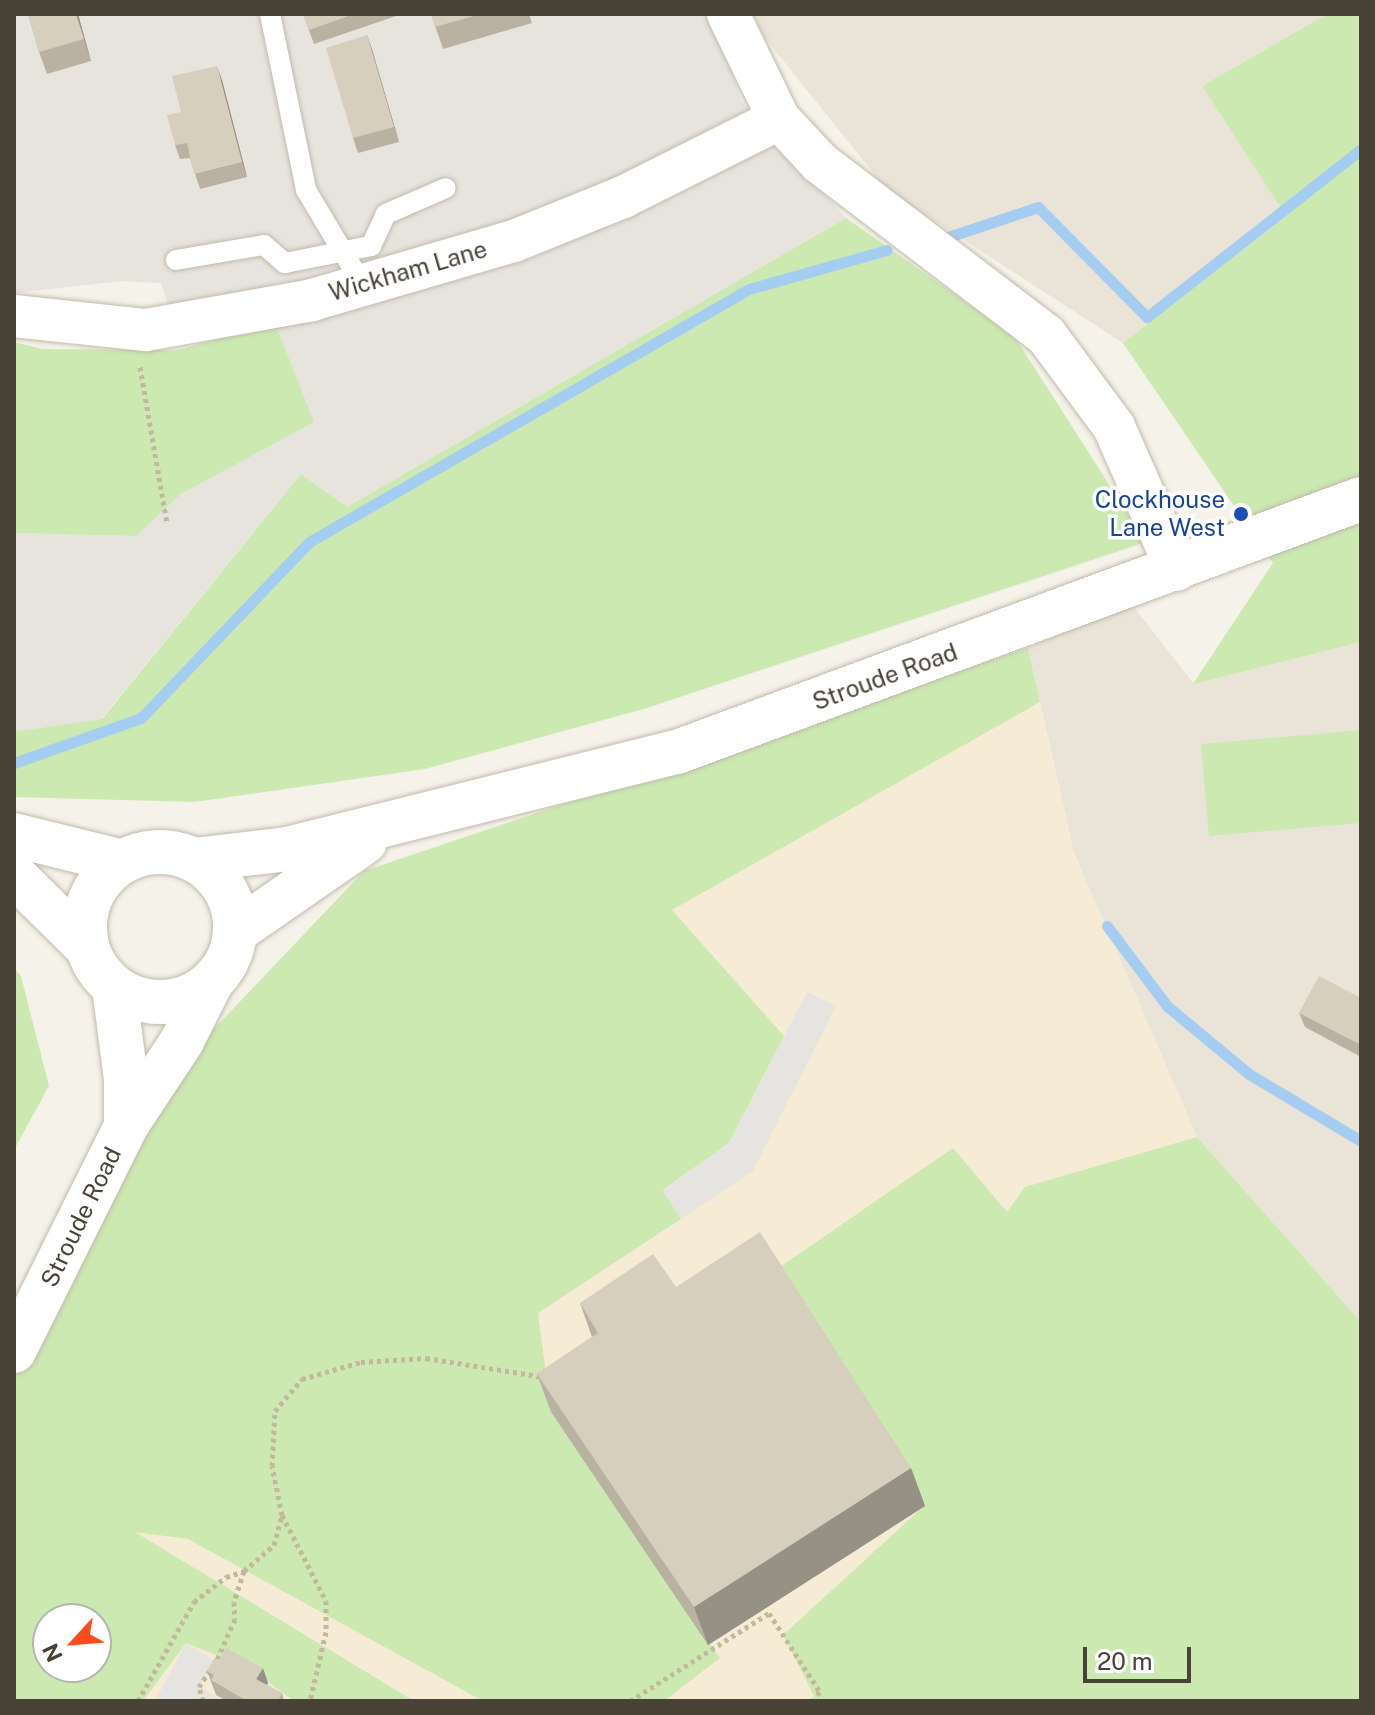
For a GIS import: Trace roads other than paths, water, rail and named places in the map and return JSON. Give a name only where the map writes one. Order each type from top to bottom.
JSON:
[{"type":"street","points":[[728,14],[779,119],[820,163],[1046,335],[1114,427],[1147,491],[1177,570]]},
{"type":"street","name":"Wickham Lane","points":[[14,316],[146,330],[312,300],[353,268],[527,235],[623,197],[779,119]]},
{"type":"street","name":"Stroude Road","points":[[194,860],[287,849],[399,824],[677,752],[1177,570],[1361,499]]},
{"type":"street","name":"Stroude Road","points":[[235,932],[341,856],[399,824]]},
{"type":"street","points":[[14,835],[123,862]]},
{"type":"street","points":[[14,875],[87,947],[114,987],[133,998],[174,1002],[211,983],[223,968],[235,932],[226,891],[194,860],[146,853],[123,862],[90,898],[87,947]]},
{"type":"street","name":"Stroude Road","points":[[14,1351],[126,1126],[182,1041],[211,983]]},
{"type":"street","name":"Stroude Road","points":[[114,987],[126,1080],[126,1126]]},
{"type":"lane","points":[[270,14],[306,190],[353,268]]},
{"type":"lane","points":[[353,268],[371,246],[386,214],[446,188]]},
{"type":"lane","points":[[176,260],[264,245],[285,263],[353,268]]},
{"type":"waterway","points":[[948,237],[1038,207],[1147,317],[1361,149]]},
{"type":"waterway","points":[[14,763],[141,718],[309,542],[749,289],[887,250]]},
{"type":"waterway","points":[[1107,926],[1167,1006],[1249,1074],[1361,1141]]},
{"type":"place","name":"Clockhouse Lane West","points":[[1241,514]]}]
